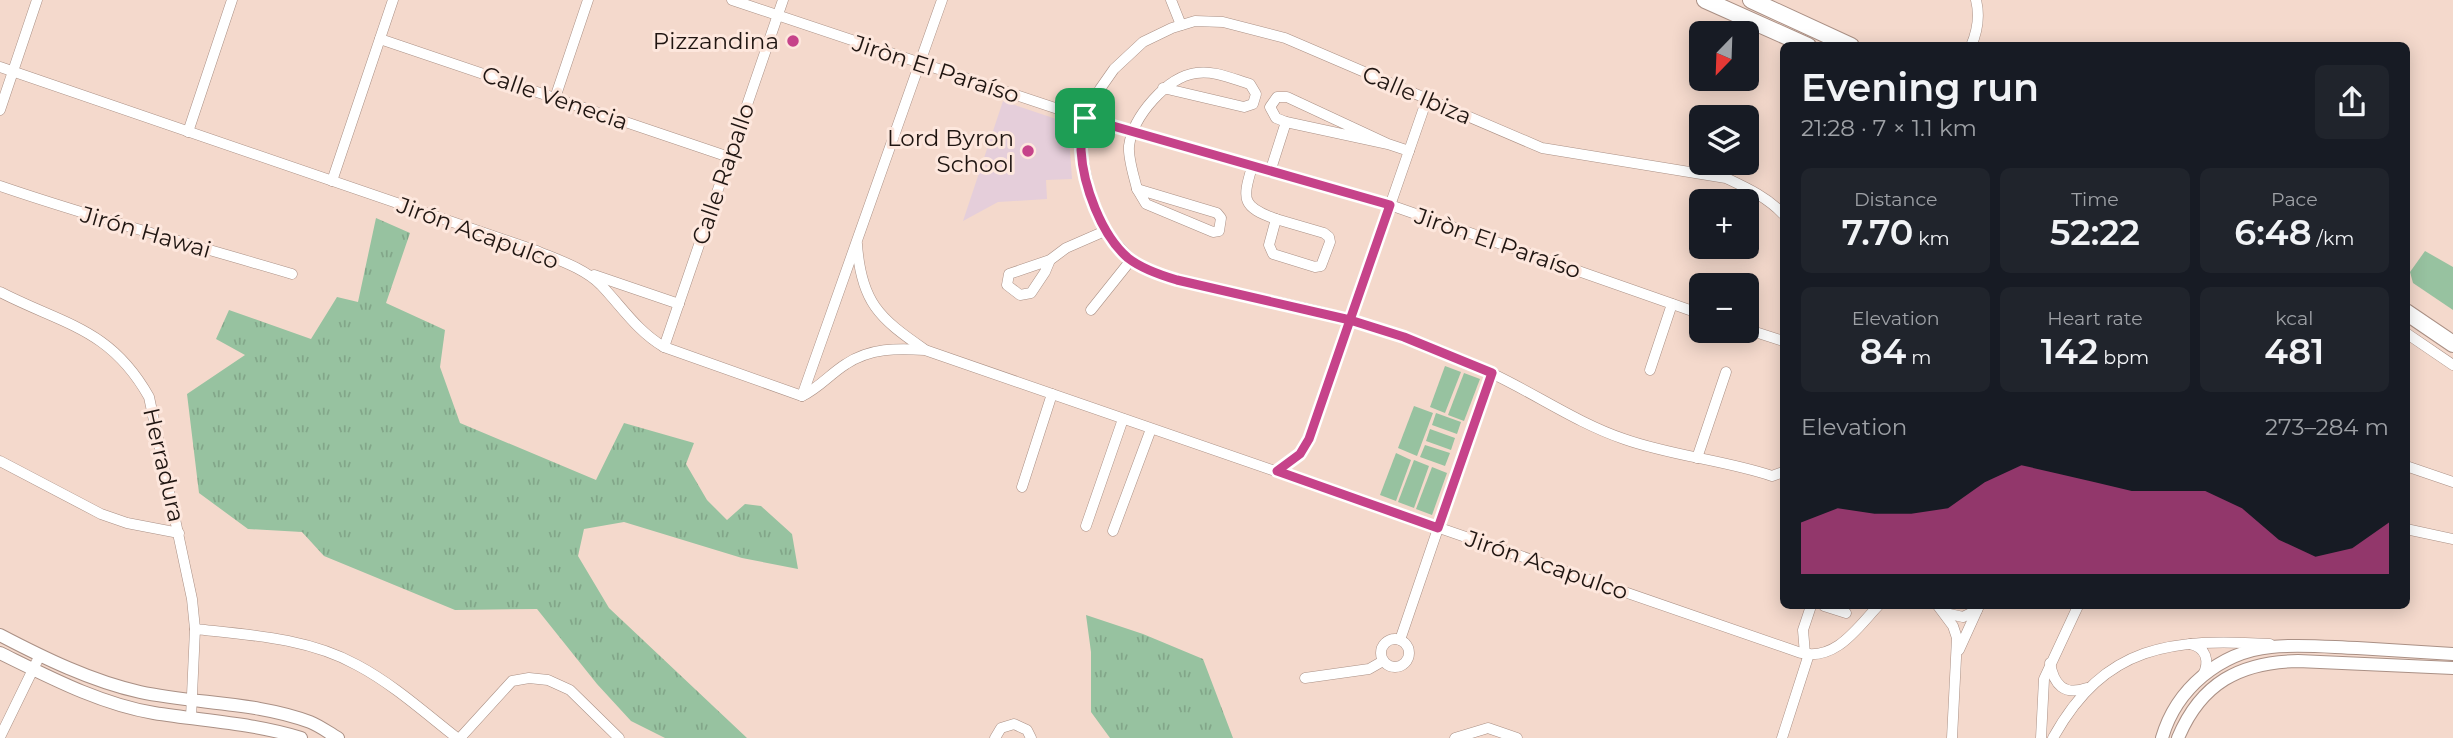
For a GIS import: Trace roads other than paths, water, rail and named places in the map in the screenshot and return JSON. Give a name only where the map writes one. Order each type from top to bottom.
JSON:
[{"type":"main road","points":[[1752,0],[1843,42]]},
{"type":"main road","points":[[1712,2],[1799,42]]},
{"type":"main road","points":[[2410,315],[2453,344]]},
{"type":"street","points":[[0,110],[37,0]]},
{"type":"street","points":[[188,132],[232,0]]},
{"type":"street","points":[[332,181],[393,0]]},
{"type":"street","points":[[555,98],[588,0]]},
{"type":"street","name":"Jiròn El Paraíso","points":[[732,0],[1133,133],[1390,205],[1689,310]]},
{"type":"street","name":"Calle Rapallo","points":[[664,347],[783,0]]},
{"type":"street","points":[[802,396],[942,0]]},
{"type":"street","points":[[1171,0],[1181,25]]},
{"type":"street","points":[[1973,42],[1979,13],[1976,0]]},
{"type":"street","name":"Calle Ibiza","points":[[1085,118],[1100,89],[1125,57],[1143,42],[1195,21],[1223,22],[1285,38],[1542,148],[1726,178],[1751,189],[1780,211]]},
{"type":"street","name":"Calle Venecia","points":[[380,39],[729,157]]},
{"type":"street","name":"Jirón Acapulco","points":[[0,67],[537,251],[599,283],[647,337],[664,347],[802,396],[811,392],[846,363],[869,353],[893,348],[925,350]]},
{"type":"street","points":[[1137,189],[1217,213],[1221,218],[1219,231],[1213,232],[1146,204],[1137,189],[1129,145],[1153,99],[1163,88],[1187,75],[1209,73],[1250,84],[1256,94],[1253,104],[1244,107],[1163,88]]},
{"type":"street","points":[[1388,144],[1286,122],[1272,113],[1270,107],[1277,97],[1287,97],[1409,152]]},
{"type":"street","points":[[1277,471],[1300,454],[1309,439],[1427,99]]},
{"type":"street","points":[[1085,118],[1081,150],[1089,190],[1105,231],[1130,260],[1153,272],[1350,320],[1404,337],[1492,373],[1615,435],[1662,450],[1743,467],[1780,480]]},
{"type":"street","points":[[1270,172],[1286,122]]},
{"type":"street","points":[[1252,167],[1245,191],[1247,201],[1261,214],[1324,233],[1329,237],[1330,242],[1321,266],[1315,267],[1273,254],[1269,245],[1276,219]]},
{"type":"street","name":"Jirón Hawai","points":[[0,186],[74,212],[128,225],[292,274]]},
{"type":"street","points":[[1050,260],[1066,248],[1105,231]]},
{"type":"street","name":"Jirón Acapulco","points":[[856,242],[859,272],[873,303],[889,326],[925,350],[1807,654]]},
{"type":"street","points":[[1091,310],[1130,260]]},
{"type":"street","points":[[580,271],[679,304]]},
{"type":"street","name":"Herradura","points":[[0,292],[92,334],[110,346],[138,378],[149,397],[192,599],[195,629],[191,718]]},
{"type":"street","points":[[1650,370],[1672,304]]},
{"type":"street","points":[[1759,332],[1780,338]]},
{"type":"street","points":[[2410,336],[2453,365]]},
{"type":"street","points":[[1697,457],[1726,372]]},
{"type":"street","points":[[1400,640],[1492,373]]},
{"type":"street","points":[[1022,487],[1052,394]]},
{"type":"street","points":[[1086,526],[1123,419]]},
{"type":"street","points":[[1113,531],[1151,429]]},
{"type":"street","points":[[0,461],[101,513],[127,523],[179,533]]},
{"type":"street","points":[[2410,467],[2453,482]]},
{"type":"street","points":[[1772,476],[1780,473]]},
{"type":"street","points":[[2410,530],[2453,540]]},
{"type":"street","points":[[1782,738],[1807,654],[1803,630],[1810,609]]},
{"type":"street","points":[[1833,609],[1846,613]]},
{"type":"street","points":[[1807,654],[1823,654],[1839,646],[1875,609]]},
{"type":"street","points":[[1941,609],[1963,617],[1976,609]]},
{"type":"street","points":[[1941,609],[1957,638],[1952,738]]},
{"type":"street","points":[[1956,657],[1978,609]]},
{"type":"street","points":[[2041,738],[2043,684],[2050,662],[2076,609]]},
{"type":"street","points":[[195,629],[257,635],[306,645],[357,664],[458,738],[512,681],[529,678],[548,680],[570,690],[619,738]]},
{"type":"street","points":[[0,635],[40,655],[122,687],[265,711],[311,722],[338,738]]},
{"type":"street","points":[[1391,639],[1400,640],[1408,649],[1406,662],[1394,667],[1383,661],[1380,653],[1383,644],[1391,639]]},
{"type":"street","points":[[2053,738],[2067,714],[2088,688],[2109,672],[2163,647],[2217,640],[2453,654]]},
{"type":"street","points":[[2162,738],[2175,708],[2207,668],[2203,650],[2186,643]]},
{"type":"street","points":[[2203,676],[2227,660],[2247,652],[2296,645]]},
{"type":"street","points":[[0,653],[118,704],[152,713],[274,729],[301,738]]},
{"type":"street","points":[[0,737],[40,655]]},
{"type":"street","points":[[1305,678],[1369,669],[1383,661]]},
{"type":"street","points":[[2178,738],[2199,702],[2215,685],[2254,666],[2298,661],[2453,668]]},
{"type":"street","points":[[2050,662],[2053,677],[2062,688],[2076,692],[2088,688]]},
{"type":"street","points":[[995,738],[1000,728],[1014,724],[1027,730],[1031,738]]},
{"type":"street","points":[[1455,738],[1488,728],[1517,738]]},
{"type":"place","name":"Pizzandina","points":[[793,41]]},
{"type":"place","name":"Lord Byron School","points":[[1028,151]]}]
